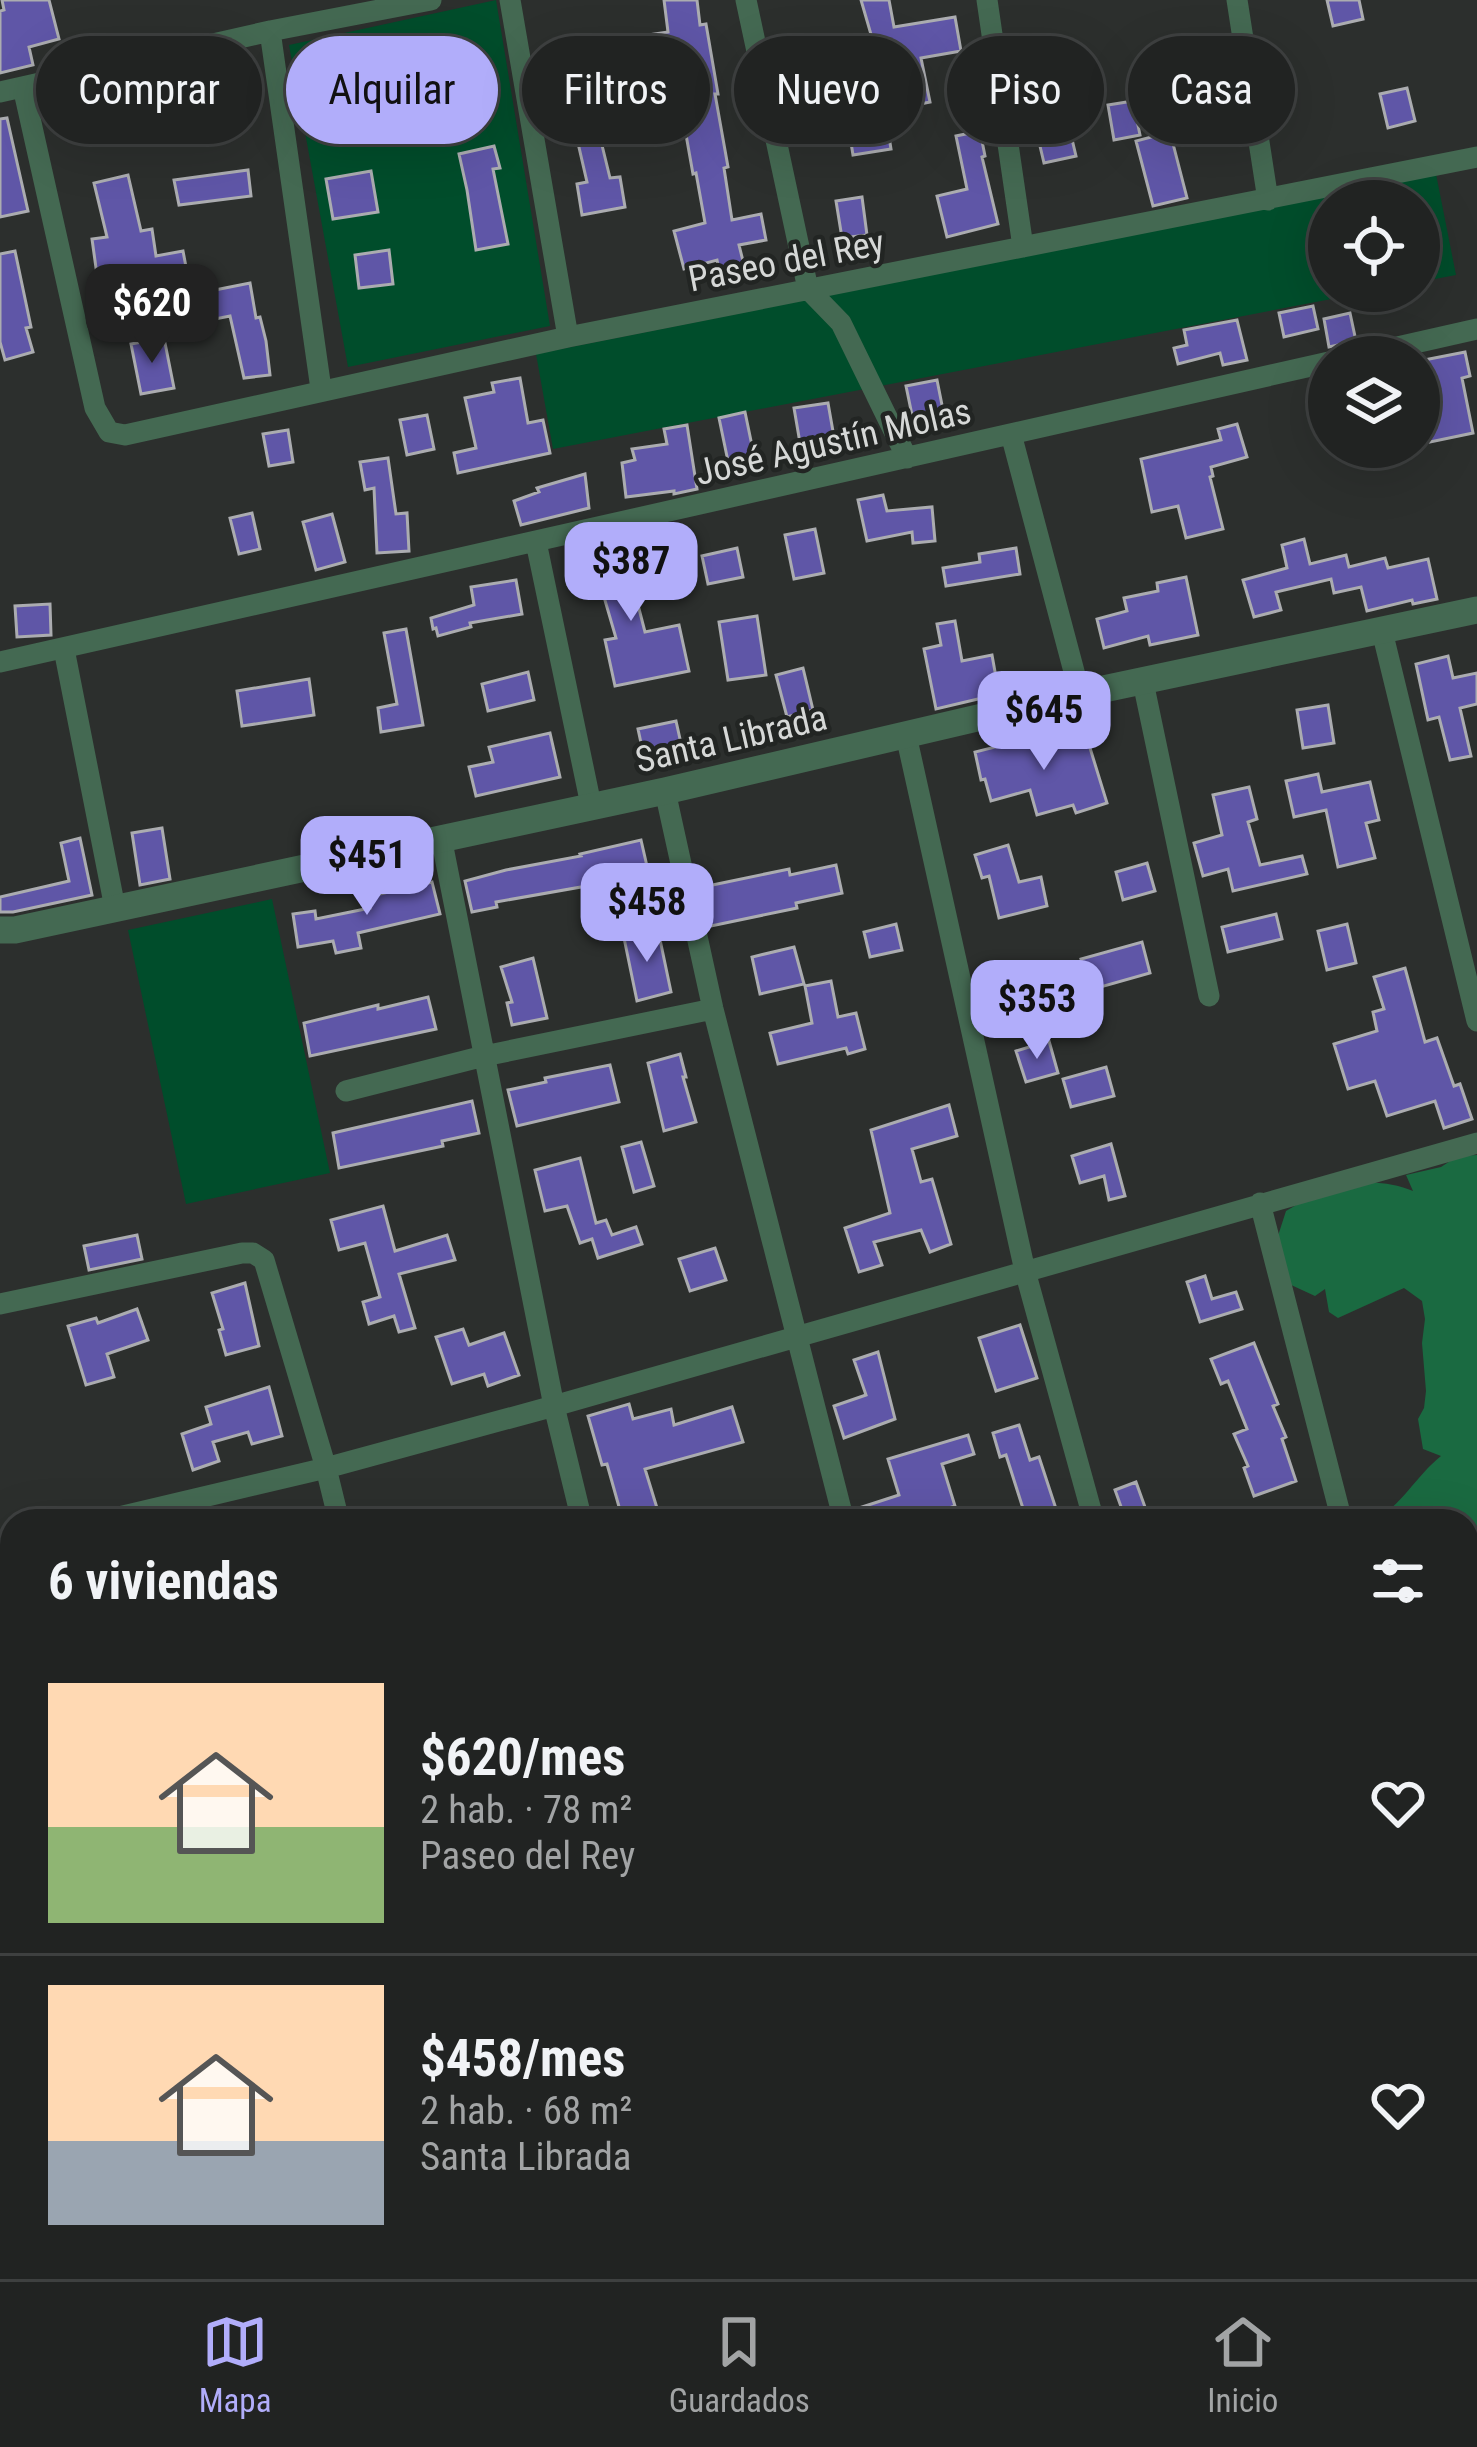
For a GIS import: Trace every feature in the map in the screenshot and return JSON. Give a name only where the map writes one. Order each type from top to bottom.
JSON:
[{"type":"street","points":[[0,92],[431,0]]},
{"type":"street","points":[[510,0],[568,337]]},
{"type":"street","points":[[746,0],[808,290],[841,322],[907,458]]},
{"type":"street","points":[[987,0],[1024,247]]},
{"type":"street","points":[[1237,0],[1268,200]]},
{"type":"street","points":[[269,31],[321,389]]},
{"type":"street","name":"Paseo del Rey","points":[[23,87],[95,408],[109,433],[125,434],[568,337],[1477,157]]},
{"type":"street","points":[[1440,337],[1477,329]]},
{"type":"street","name":"José Agustín Molas","points":[[0,662],[1308,367]]},
{"type":"street","points":[[1011,434],[1080,694]]},
{"type":"street","points":[[536,542],[591,805]]},
{"type":"street","name":"Santa Librada","points":[[0,930],[665,790],[1080,694],[1477,610]]},
{"type":"street","points":[[1382,632],[1477,1021]]},
{"type":"street","points":[[64,649],[115,908]]},
{"type":"street","points":[[1143,682],[1209,996]]},
{"type":"street","points":[[906,734],[1025,1271],[1091,1509]]},
{"type":"street","points":[[665,790],[713,1009],[841,1509]]},
{"type":"street","points":[[441,837],[554,1406],[579,1509]]},
{"type":"street","points":[[346,1091],[484,1056],[713,1009]]},
{"type":"street","points":[[153,1509],[554,1406],[1477,1143]]},
{"type":"street","points":[[1260,1203],[1339,1509]]},
{"type":"street","points":[[0,1304],[254,1253],[264,1260],[336,1509]]},
{"type":"green space","points":[[496,0],[550,326],[348,367],[307,144],[498,144],[498,36],[330,36]]},
{"type":"green space","points":[[1436,174],[1437,180],[1406,180]]},
{"type":"green space","points":[[1440,194],[1456,275],[1440,278]]},
{"type":"green space","points":[[1308,200],[1308,304],[553,449],[536,354]]},
{"type":"green space","points":[[272,899],[330,1173],[186,1204],[128,930]]},
{"type":"green space","points":[[1477,1155],[1477,1509],[1391,1509],[1441,1456],[1423,1449],[1418,1419],[1426,1391],[1422,1301],[1404,1288],[1338,1318],[1329,1312],[1325,1289],[1315,1296],[1276,1278],[1276,1242],[1286,1211],[1316,1195],[1364,1183],[1413,1191],[1406,1175],[1441,1167],[1458,1156]]},
{"type":"building","points":[[2,0],[49,0],[58,36],[36,36],[36,45],[29,47],[33,65],[0,73],[0,11],[4,10]]},
{"type":"building","points":[[664,0],[697,0],[700,25],[706,24],[708,36],[641,36],[668,32]]},
{"type":"building","points":[[861,0],[889,0],[894,27],[955,17],[958,36],[947,36],[947,53],[923,58],[923,36],[871,36]]},
{"type":"building","points":[[1327,0],[1359,0],[1363,19],[1333,26]]},
{"type":"building","points":[[710,47],[732,220],[761,214],[766,240],[739,245],[744,265],[719,270],[717,260],[684,269],[674,231],[705,223],[688,144],[710,144]]},
{"type":"building","points":[[923,68],[930,102],[923,103]]},
{"type":"building","points":[[1407,88],[1415,121],[1388,128],[1380,94]]},
{"type":"building","points":[[1128,102],[1128,137],[1114,140],[1108,105]]},
{"type":"building","points":[[7,118],[28,211],[0,217],[0,119]]},
{"type":"building","points":[[578,144],[602,144],[610,178],[620,177],[625,207],[582,215],[577,184],[587,182]]},
{"type":"building","points":[[851,144],[890,144],[891,149],[853,155]]},
{"type":"building","points":[[958,144],[983,144],[998,224],[947,237],[937,196],[967,189]]},
{"type":"building","points":[[1040,144],[1073,144],[1076,156],[1044,163]]},
{"type":"building","points":[[1137,144],[1173,144],[1187,198],[1153,206]]},
{"type":"building","points":[[494,146],[500,168],[493,169],[508,244],[476,250],[459,154]]},
{"type":"building","points":[[248,170],[251,196],[179,205],[174,180]]},
{"type":"building","points":[[371,171],[378,212],[333,219],[326,179]]},
{"type":"building","points":[[128,175],[141,231],[152,229],[156,256],[183,251],[190,288],[101,304],[92,239],[107,237],[94,183]]},
{"type":"building","points":[[862,197],[867,235],[842,238],[836,201]]},
{"type":"building","points":[[389,250],[393,284],[359,288],[355,255]]},
{"type":"building","points":[[15,251],[33,352],[5,360],[0,342],[0,254]]},
{"type":"building","points":[[250,283],[270,375],[244,378],[230,316],[215,319],[210,291]]},
{"type":"building","points":[[1308,307],[1308,312],[1314,312],[1318,329],[1284,337],[1279,313]]},
{"type":"building","points":[[1350,313],[1355,336],[1327,336],[1324,319]]},
{"type":"building","points":[[1237,320],[1247,360],[1223,365],[1220,353],[1178,364],[1174,348],[1187,345],[1184,330]]},
{"type":"building","points":[[164,338],[174,388],[141,394],[131,344]]},
{"type":"building","points":[[1465,352],[1470,376],[1462,378],[1473,433],[1440,440],[1440,357]]},
{"type":"building","points":[[520,378],[528,423],[543,420],[550,453],[458,473],[454,453],[476,448],[465,398],[494,392],[492,383]]},
{"type":"building","points":[[937,380],[943,410],[912,415],[906,386]]},
{"type":"building","points":[[828,403],[834,437],[800,443],[794,408]]},
{"type":"building","points":[[745,412],[756,465],[730,471],[719,418]]},
{"type":"building","points":[[427,415],[434,449],[407,455],[400,420]]},
{"type":"building","points":[[1237,424],[1247,457],[1211,467],[1223,529],[1186,538],[1178,506],[1152,512],[1141,459],[1221,440],[1218,429]]},
{"type":"building","points":[[687,425],[697,489],[626,497],[622,463],[635,460],[632,449],[667,444],[664,429]]},
{"type":"building","points":[[288,430],[293,462],[269,466],[263,434]]},
{"type":"building","points":[[388,458],[396,514],[407,513],[409,551],[377,553],[374,488],[365,490],[360,462]]},
{"type":"building","points":[[585,474],[589,508],[521,525],[514,501],[539,492],[537,488]]},
{"type":"building","points":[[883,495],[887,511],[932,507],[935,541],[913,543],[912,532],[867,541],[858,500]]},
{"type":"building","points":[[252,513],[260,549],[239,554],[230,518]]},
{"type":"building","points":[[332,514],[345,562],[316,570],[303,522]]},
{"type":"building","points":[[815,529],[824,573],[794,579],[785,535]]},
{"type":"building","points":[[1304,539],[1310,564],[1346,555],[1349,567],[1385,558],[1388,568],[1428,559],[1437,599],[1367,611],[1361,587],[1334,593],[1331,579],[1276,592],[1281,610],[1254,617],[1243,580],[1287,568],[1282,545]]},
{"type":"building","points":[[737,548],[743,577],[708,584],[702,556]]},
{"type":"building","points":[[1016,548],[1020,574],[946,586],[943,568],[980,562],[979,554]]},
{"type":"building","points":[[624,551],[645,632],[679,625],[689,671],[615,686],[605,640],[616,638],[602,590],[584,595],[576,559]]},
{"type":"building","points":[[1186,577],[1198,635],[1150,645],[1148,636],[1104,648],[1097,619],[1127,611],[1124,598],[1158,591],[1157,583]]},
{"type":"building","points":[[516,580],[522,614],[470,623],[471,627],[438,636],[433,629],[431,618],[474,605],[471,587]]},
{"type":"building","points":[[50,604],[51,635],[17,637],[15,606]]},
{"type":"building","points":[[757,616],[766,675],[728,680],[719,622]]},
{"type":"building","points":[[955,621],[962,661],[992,655],[999,694],[936,709],[924,649],[941,645],[937,624]]},
{"type":"building","points":[[406,629],[423,725],[381,732],[378,708],[397,704],[384,633]]},
{"type":"building","points":[[1448,656],[1453,678],[1477,673],[1477,704],[1460,708],[1471,756],[1450,760],[1439,717],[1428,720],[1416,664]]},
{"type":"building","points":[[803,668],[813,710],[787,717],[776,675]]},
{"type":"building","points":[[528,672],[534,700],[488,711],[482,684]]},
{"type":"building","points":[[309,679],[314,715],[242,726],[237,691]]},
{"type":"building","points":[[1328,705],[1334,743],[1303,748],[1297,710]]},
{"type":"building","points":[[676,721],[682,748],[644,757],[638,729]]},
{"type":"building","points":[[550,733],[560,777],[476,796],[469,767],[493,762],[489,747]]},
{"type":"building","points":[[1047,734],[1051,746],[1086,735],[1107,803],[1076,813],[1073,805],[1037,815],[1030,790],[991,801],[975,752]]},
{"type":"building","points":[[1318,774],[1322,792],[1370,782],[1379,820],[1366,823],[1375,858],[1338,867],[1326,810],[1294,817],[1286,781]]},
{"type":"building","points":[[1249,787],[1257,819],[1248,822],[1260,865],[1302,856],[1307,874],[1233,891],[1228,869],[1203,876],[1194,843],[1222,835],[1213,795]]},
{"type":"building","points":[[162,828],[170,879],[140,885],[132,833]]},
{"type":"building","points":[[80,838],[92,895],[0,912],[0,897],[69,881],[61,843]]},
{"type":"building","points":[[641,840],[649,875],[496,902],[497,907],[472,912],[465,881]]},
{"type":"building","points":[[1008,845],[1019,882],[1041,877],[1047,906],[999,918],[989,876],[982,878],[975,855]]},
{"type":"building","points":[[1147,863],[1155,891],[1123,900],[1116,872]]},
{"type":"building","points":[[836,865],[842,893],[711,926],[703,887],[789,869],[790,875]]},
{"type":"building","points":[[432,882],[440,914],[358,933],[361,948],[336,953],[333,941],[298,947],[293,914],[315,911],[316,919],[370,908],[367,897]]},
{"type":"building","points":[[1276,914],[1282,939],[1228,952],[1222,927]]},
{"type":"building","points":[[896,924],[902,950],[870,957],[864,932]]},
{"type":"building","points":[[1347,924],[1356,963],[1327,970],[1318,931]]},
{"type":"building","points":[[658,930],[671,992],[637,1001],[624,938]]},
{"type":"building","points":[[1142,942],[1150,973],[1090,990],[1081,959]]},
{"type":"building","points":[[794,947],[804,984],[760,994],[752,957]]},
{"type":"building","points":[[533,958],[547,1018],[512,1025],[507,1003],[512,1002],[501,967]]},
{"type":"building","points":[[1405,968],[1425,1042],[1437,1038],[1472,1119],[1444,1128],[1435,1101],[1387,1116],[1375,1081],[1348,1089],[1334,1044],[1377,1031],[1373,1012],[1384,1009],[1374,977]]},
{"type":"building","points":[[831,981],[838,1017],[856,1013],[865,1049],[848,1054],[846,1048],[778,1064],[770,1033],[812,1023],[805,986]]},
{"type":"building","points":[[428,997],[436,1029],[310,1056],[304,1023]]},
{"type":"building","points":[[1049,1041],[1058,1073],[1026,1082],[1016,1051]]},
{"type":"building","points":[[680,1054],[696,1122],[664,1131],[648,1063]]},
{"type":"building","points":[[610,1065],[619,1102],[517,1126],[508,1090]]},
{"type":"building","points":[[1106,1067],[1114,1096],[1071,1107],[1063,1079]]},
{"type":"building","points":[[472,1101],[479,1133],[442,1141],[443,1146],[339,1168],[333,1133]]},
{"type":"building","points":[[949,1105],[957,1136],[912,1149],[921,1182],[932,1179],[951,1244],[930,1252],[921,1230],[874,1242],[882,1265],[859,1272],[845,1228],[890,1213],[871,1130]]},
{"type":"building","points":[[641,1142],[654,1186],[634,1192],[622,1147]]},
{"type":"building","points":[[1111,1144],[1125,1196],[1109,1200],[1104,1176],[1080,1183],[1072,1156]]},
{"type":"building","points":[[580,1158],[596,1223],[606,1220],[612,1235],[636,1227],[642,1244],[598,1258],[592,1239],[580,1243],[567,1206],[545,1211],[535,1170]]},
{"type":"building","points":[[383,1206],[395,1251],[447,1235],[455,1260],[399,1274],[415,1328],[399,1332],[394,1316],[369,1324],[363,1302],[380,1297],[365,1243],[339,1250],[331,1220]]},
{"type":"building","points":[[137,1235],[142,1259],[89,1270],[84,1246]]},
{"type":"building","points":[[715,1248],[726,1280],[690,1291],[679,1259]]},
{"type":"building","points":[[1205,1276],[1212,1299],[1236,1292],[1242,1309],[1200,1322],[1187,1282]]},
{"type":"building","points":[[245,1283],[259,1346],[226,1355],[212,1293]]},
{"type":"building","points":[[137,1309],[148,1340],[107,1354],[114,1377],[86,1385],[68,1326],[96,1318],[98,1323]]},
{"type":"building","points":[[1020,1325],[1037,1378],[996,1391],[979,1338]]},
{"type":"building","points":[[463,1329],[469,1345],[504,1333],[519,1375],[488,1386],[484,1374],[452,1384],[436,1337]]},
{"type":"building","points":[[1254,1343],[1278,1404],[1273,1406],[1296,1481],[1254,1496],[1234,1434],[1247,1429],[1228,1381],[1221,1384],[1211,1359]]},
{"type":"building","points":[[878,1352],[895,1419],[844,1438],[834,1406],[866,1395],[854,1360]]},
{"type":"building","points":[[269,1387],[282,1436],[252,1444],[248,1432],[213,1442],[219,1461],[193,1470],[182,1434],[211,1424],[206,1407]]},
{"type":"building","points":[[629,1404],[633,1419],[671,1409],[674,1425],[732,1407],[743,1442],[645,1469],[657,1509],[620,1509],[588,1416]]},
{"type":"building","points":[[1019,1425],[1030,1460],[1039,1457],[1056,1509],[1023,1509],[1006,1455],[1000,1457],[993,1433]]},
{"type":"building","points":[[968,1435],[974,1454],[942,1464],[955,1506],[863,1509],[899,1495],[888,1459]]},
{"type":"building","points":[[1136,1482],[1146,1509],[1122,1509],[1115,1490]]}]
